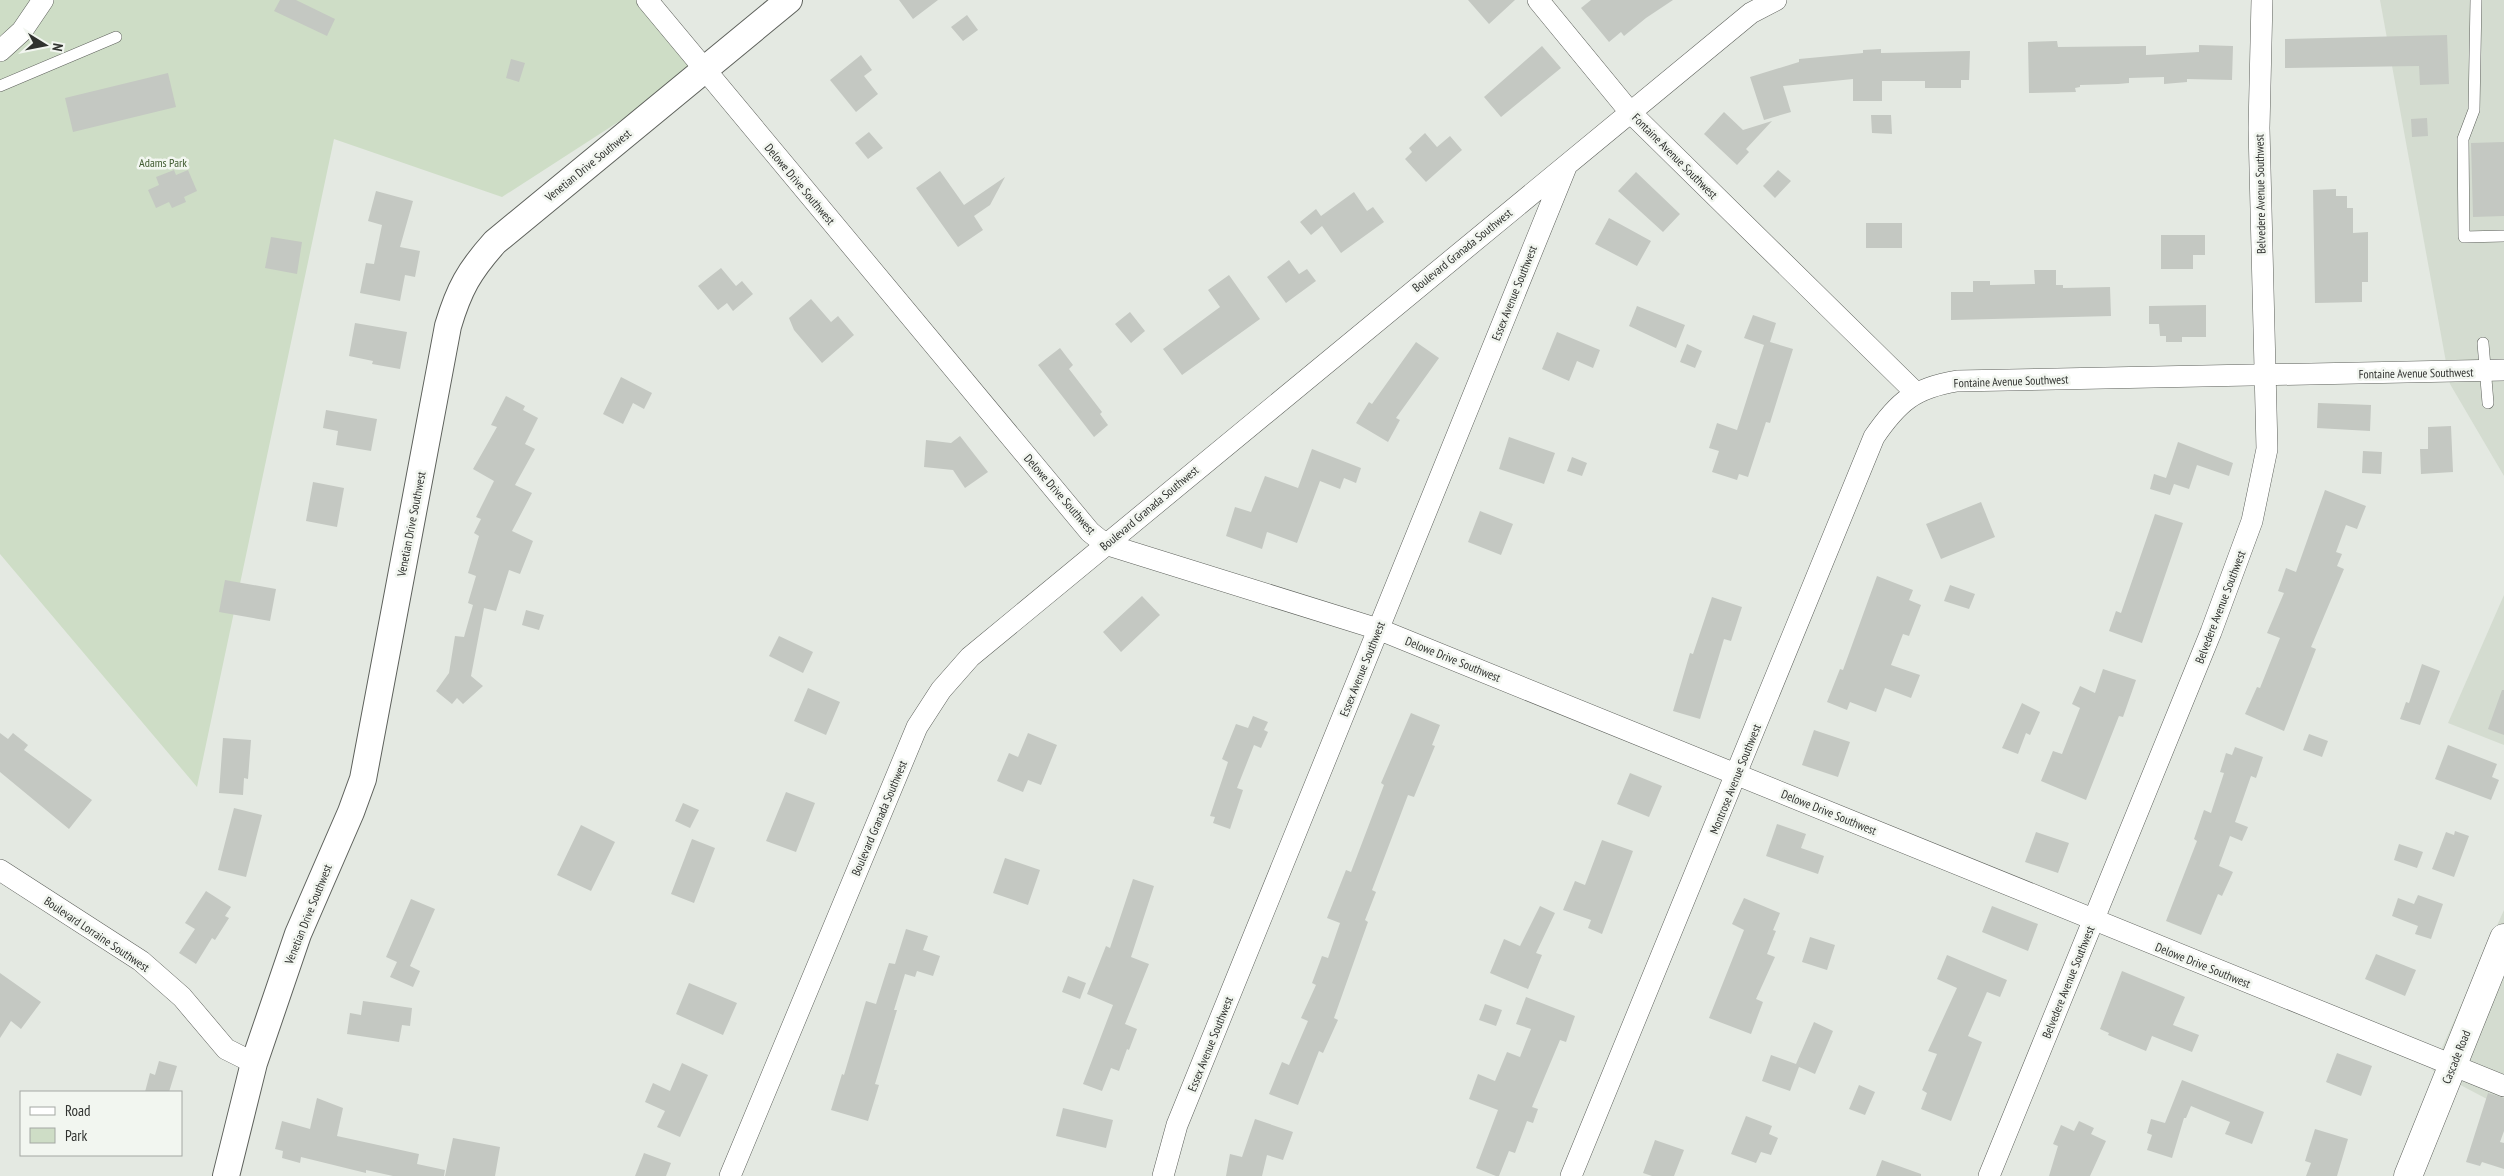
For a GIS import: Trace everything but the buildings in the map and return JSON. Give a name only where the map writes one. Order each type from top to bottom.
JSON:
[{"type":"main road","name":"Cascade Road","points":[[2408,1176],[2452,1067],[2492,979],[2504,938]]},
{"type":"street","points":[[0,51],[22,31],[43,0]]},
{"type":"street","name":"Delowe Drive Southwest","points":[[647,0],[1090,532],[1105,544],[1378,629],[2452,1067],[2504,1086]]},
{"type":"street","name":"Venetian Drive Southwest","points":[[226,1176],[254,1063],[298,934],[352,812],[363,779],[448,326],[458,292],[474,265],[495,242],[789,0]]},
{"type":"street","name":"Fontaine Avenue Southwest","points":[[1538,0],[1630,112],[1916,393],[1937,384],[1957,381],[2495,371]]},
{"type":"street","name":"Boulevard Granada Southwest","points":[[730,1176],[917,727],[941,690],[970,657],[1751,13],[1776,0]]},
{"type":"street","name":"Belvedere Avenue Southwest","points":[[1989,1176],[2211,632],[2252,521],[2267,449],[2259,128],[2262,0]]},
{"type":"street","name":"Essex Avenue Southwest","points":[[1163,1176],[1177,1125],[1567,164]]},
{"type":"street","name":"Montrose Avenue Southwest","points":[[1571,1176],[1874,437],[1891,412],[1916,393]]},
{"type":"street","name":"Boulevard Lorraine Southwest","points":[[0,870],[141,961],[182,998],[226,1049],[254,1063]]},
{"type":"lane","points":[[2476,0],[2474,110],[2463,139],[2464,237],[2504,236]]},
{"type":"lane","points":[[0,86],[116,37]]},
{"type":"lane","points":[[2483,343],[2495,371],[2488,403]]},
{"type":"shaded area","points":[[2380,0],[2504,0],[2504,476],[2450,384]]},
{"type":"shaded area","points":[[2504,595],[2504,745],[2448,723]]},
{"type":"shaded area","points":[[2504,910],[2504,1108],[2432,1070]]},
{"type":"green space","name":"Adams Park","points":[[0,0],[638,0],[694,73],[502,197],[334,139],[197,787],[0,554]]}]
